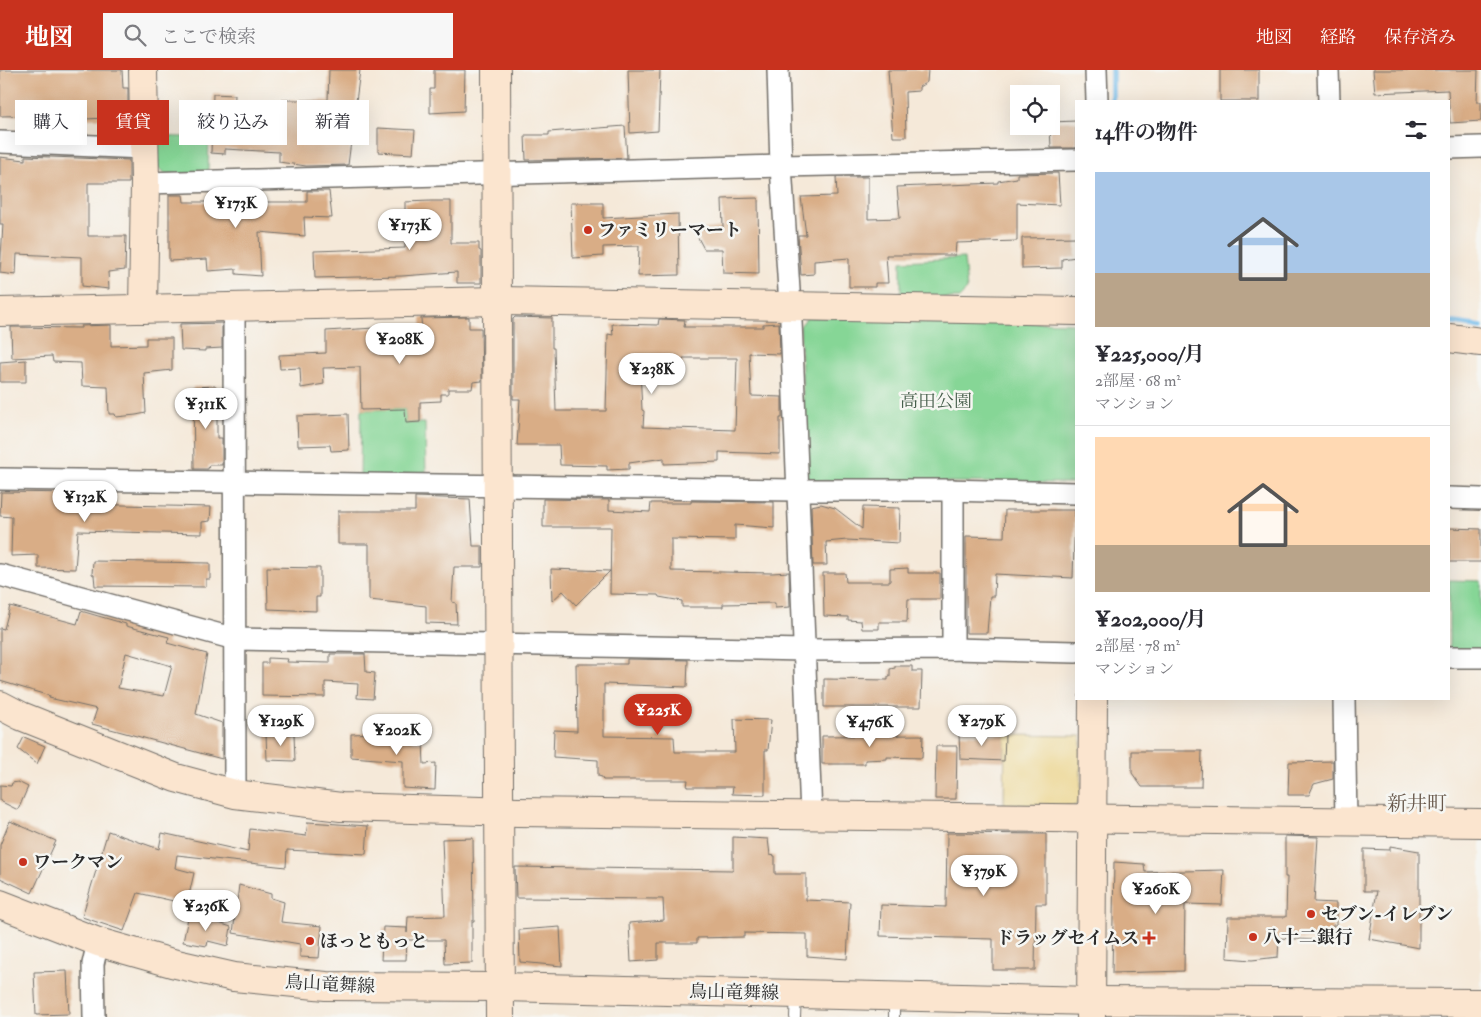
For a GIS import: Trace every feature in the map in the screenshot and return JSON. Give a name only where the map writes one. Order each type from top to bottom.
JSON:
[{"type":"street","points":[[143,70],[145,183],[143,308]]},
{"type":"street","points":[[496,70],[500,1017]]},
{"type":"street","points":[[778,70],[790,305],[811,815]]},
{"type":"street","points":[[1096,70],[1097,100]]},
{"type":"street","points":[[1328,70],[1330,100]]},
{"type":"street","points":[[0,142],[144,148]]},
{"type":"street","points":[[1450,148],[1481,147]]},
{"type":"street","points":[[145,183],[1075,160]]},
{"type":"street","points":[[1,314],[143,308],[497,301],[1075,311]]},
{"type":"street","points":[[234,307],[235,794]]},
{"type":"street","points":[[1450,338],[1481,342]]},
{"type":"street","points":[[0,479],[1075,493]]},
{"type":"street","points":[[953,490],[953,649]]},
{"type":"street","points":[[1450,498],[1481,499]]},
{"type":"street","points":[[0,575],[236,639],[804,650],[953,649],[1075,652]]},
{"type":"street","points":[[1450,656],[1481,657]]},
{"type":"street","points":[[1092,1009],[1093,700]]},
{"type":"street","points":[[1344,700],[1346,822]]},
{"type":"street","points":[[0,705],[21,716],[176,778],[235,794],[341,807],[499,812],[1481,823]]},
{"type":"street","name":"鳥山竜舞線","points":[[0,904],[98,942],[172,963],[234,977],[326,986],[500,987],[796,1005],[1092,1009],[1481,1003]]},
{"type":"street","points":[[94,1017],[93,964],[98,942]]},
{"type":"green space","points":[[169,136],[179,137],[179,145],[209,145],[208,173],[166,174],[158,167],[158,145],[169,145]]},
{"type":"green space","points":[[964,258],[967,290],[959,298],[901,298],[901,261]]},
{"type":"green space","name":"高田公園","points":[[807,317],[1072,323],[1075,325],[1075,483],[812,481],[806,476],[800,326]]},
{"type":"green space","points":[[405,409],[406,423],[425,423],[426,477],[360,477],[361,410]]},
{"type":"green space","points":[[1450,580],[1481,581],[1481,650],[1450,649]]},
{"type":"sand","points":[[1005,735],[1081,736],[1081,799],[1075,806],[1004,806]]},
{"type":"building","points":[[0,70],[122,70],[123,88],[128,88],[128,100],[97,100],[97,118],[87,119],[87,100],[15,100],[15,116],[0,116]]},
{"type":"building","points":[[329,70],[360,70],[356,100],[328,100]]},
{"type":"building","points":[[434,70],[465,70],[464,111],[430,113],[430,89],[434,89]]},
{"type":"building","points":[[628,70],[660,70],[658,131],[630,133]]},
{"type":"building","points":[[888,70],[928,70],[927,82],[919,87],[919,91],[905,92],[906,137],[893,137]]},
{"type":"building","points":[[1220,70],[1259,70],[1259,100],[1220,100]]},
{"type":"building","points":[[1373,70],[1478,70],[1477,102],[1481,102],[1481,121],[1450,123],[1448,90],[1375,93]]},
{"type":"building","points":[[213,94],[235,95],[235,100],[213,100]]},
{"type":"building","points":[[287,100],[297,100],[297,145],[351,145],[348,165],[306,166],[279,162],[279,152],[225,149],[225,154],[211,153],[211,145],[287,145]]},
{"type":"building","points":[[1075,121],[1075,148],[1051,148],[1050,135],[1060,135],[1060,122]]},
{"type":"building","points":[[625,126],[627,158],[526,160],[525,135],[549,135],[549,132]]},
{"type":"building","points":[[378,128],[415,130],[413,154],[378,152]]},
{"type":"building","points":[[25,156],[129,160],[129,183],[88,183],[88,236],[126,236],[125,270],[108,272],[109,289],[82,286],[82,257],[17,254],[16,275],[0,273],[3,224],[0,224],[0,157],[25,160]]},
{"type":"building","points":[[1058,173],[1060,205],[1017,203],[1017,241],[956,243],[955,255],[886,255],[888,283],[875,283],[875,287],[849,287],[849,258],[814,261],[814,274],[801,275],[798,235],[806,235],[801,197],[837,196],[836,177],[868,177],[868,219],[900,218],[897,187],[998,183],[998,181],[1017,178],[1017,174]]},
{"type":"building","points":[[307,191],[329,191],[332,218],[304,217],[305,236],[259,232],[261,276],[236,274],[236,269],[208,271],[207,259],[169,261],[169,195],[183,195],[184,202],[307,202]]},
{"type":"building","points":[[758,198],[759,274],[723,273],[722,249],[704,249],[694,230],[723,227],[722,199]]},
{"type":"building","points":[[451,201],[451,243],[479,243],[479,250],[481,251],[481,283],[457,283],[457,272],[402,276],[315,278],[314,251],[405,248],[405,202]]},
{"type":"building","points":[[571,203],[603,203],[603,218],[678,214],[679,275],[638,276],[639,246],[603,247],[603,256],[573,258]]},
{"type":"building","points":[[1075,237],[1075,257],[1062,259],[1062,268],[1022,269],[1022,238]]},
{"type":"building","points":[[469,317],[469,328],[481,328],[482,381],[473,382],[472,389],[448,389],[448,394],[441,394],[441,401],[420,402],[420,422],[406,423],[405,409],[361,410],[360,367],[323,368],[324,384],[301,388],[300,368],[280,369],[279,355],[326,353],[326,331],[374,328],[376,349],[423,348],[421,318]]},
{"type":"building","points":[[515,317],[552,318],[556,411],[606,411],[608,334],[613,335],[612,324],[658,325],[659,319],[685,320],[684,327],[763,327],[763,324],[779,323],[780,354],[749,353],[751,396],[782,397],[780,454],[719,452],[719,462],[664,464],[664,458],[629,463],[629,469],[607,470],[607,466],[560,465],[559,445],[517,445],[520,399],[513,399],[513,319]],"holes":[[[683,358],[737,358],[735,430],[643,427],[644,411],[642,410],[640,370],[682,371]]]},
{"type":"building","points":[[222,323],[222,348],[205,349],[205,351],[181,350],[180,324]]},
{"type":"building","points":[[111,325],[111,346],[146,345],[146,338],[172,338],[172,370],[144,373],[146,413],[116,417],[115,414],[109,414],[108,387],[82,386],[81,363],[53,362],[52,356],[12,358],[11,327],[81,328],[81,326]]},
{"type":"building","points":[[26,360],[26,382],[0,382],[0,362]]},
{"type":"building","points":[[216,386],[216,404],[209,405],[210,418],[217,418],[217,438],[222,438],[222,465],[209,465],[208,469],[194,469],[193,387]]},
{"type":"building","points":[[348,414],[349,450],[331,451],[330,445],[298,446],[297,416]]},
{"type":"building","points":[[1,492],[79,493],[79,504],[211,507],[210,521],[202,522],[202,534],[78,531],[75,569],[38,568],[38,555],[11,556],[12,517],[0,516]]},
{"type":"building","points":[[415,497],[470,499],[473,546],[482,546],[482,567],[454,567],[452,602],[456,603],[457,624],[426,623],[426,606],[369,600],[369,544],[338,544],[338,511],[415,511]]},
{"type":"building","points":[[543,499],[609,500],[609,510],[650,512],[651,503],[691,503],[691,501],[774,502],[774,528],[735,525],[735,540],[671,539],[671,571],[789,572],[790,607],[775,608],[775,603],[723,604],[723,607],[682,607],[682,601],[659,597],[658,595],[610,594],[611,527],[543,527]]},
{"type":"building","points":[[821,504],[835,508],[862,529],[863,507],[900,508],[899,543],[847,540],[826,542],[827,565],[813,565],[811,506]]},
{"type":"building","points":[[1005,510],[1075,510],[1073,578],[995,574],[994,596],[990,596],[987,633],[966,633],[966,536],[1004,537]]},
{"type":"building","points":[[1450,528],[1481,529],[1481,562],[1450,562]]},
{"type":"building","points":[[93,561],[210,563],[210,579],[206,579],[206,587],[95,586],[94,575],[92,574]]},
{"type":"building","points":[[267,567],[320,568],[320,597],[316,597],[316,611],[268,609]]},
{"type":"building","points":[[908,568],[908,573],[940,573],[940,599],[908,599],[907,622],[879,622],[879,629],[862,629],[861,621],[848,620],[848,617],[824,616],[823,573],[845,573],[846,582],[890,582],[890,569]]},
{"type":"building","points":[[551,569],[610,571],[576,605],[563,591],[552,601]]},
{"type":"building","points":[[10,606],[77,624],[81,611],[126,624],[126,626],[169,637],[167,643],[207,654],[196,714],[222,723],[222,759],[92,724],[97,709],[49,698],[50,696],[0,681],[0,628],[4,629]],"holes":[[[126,653],[172,666],[164,696],[118,688]]]},
{"type":"building","points":[[330,654],[365,654],[366,672],[375,673],[373,699],[357,698],[358,684],[325,682],[325,697],[262,696],[262,663],[268,663],[268,658],[288,659],[287,662],[330,663]]},
{"type":"building","points":[[627,659],[688,660],[687,687],[604,684],[604,736],[674,737],[675,752],[735,752],[734,719],[771,720],[768,750],[765,750],[765,795],[732,794],[733,787],[687,787],[688,780],[603,780],[602,777],[598,776],[598,760],[553,757],[554,730],[577,731],[576,664],[627,664]]},
{"type":"building","points":[[895,666],[912,666],[912,671],[922,671],[921,707],[824,707],[824,679],[888,680],[890,669],[895,668]]},
{"type":"building","points":[[266,734],[294,734],[295,761],[267,760]]},
{"type":"building","points":[[351,734],[412,735],[413,741],[423,742],[424,764],[436,763],[435,790],[403,788],[403,761],[351,757]]},
{"type":"building","points":[[959,734],[1005,735],[1004,761],[960,759]]},
{"type":"building","points":[[822,736],[923,736],[922,758],[887,757],[887,759],[865,760],[865,764],[822,764]]},
{"type":"building","points":[[24,737],[45,746],[37,764],[18,749]]},
{"type":"building","points":[[936,746],[957,746],[956,799],[935,799]]},
{"type":"building","points":[[1132,751],[1202,751],[1201,787],[1142,787],[1132,773]]},
{"type":"building","points":[[1333,761],[1333,779],[1314,784],[1309,795],[1288,795],[1289,762]]},
{"type":"building","points":[[18,782],[28,787],[18,810],[0,801],[0,785],[11,786],[12,783]]},
{"type":"building","name":"ワークマン","points":[[10,821],[56,841],[32,893],[0,878],[0,845]]},
{"type":"building","points":[[308,822],[368,826],[366,854],[287,850],[286,867],[177,855],[175,868],[194,873],[187,904],[138,893],[124,931],[82,917],[108,831],[159,849],[162,833],[248,852],[250,829],[306,836]]},
{"type":"building","points":[[947,833],[1046,834],[1046,904],[1036,904],[1035,970],[993,970],[993,939],[880,936],[881,905],[946,907]]},
{"type":"building","points":[[1285,836],[1318,837],[1314,902],[1336,903],[1336,925],[1333,925],[1332,941],[1279,938],[1278,957],[1252,960],[1227,958],[1228,917],[1286,917]]},
{"type":"building","points":[[733,837],[768,839],[770,855],[775,856],[775,874],[806,874],[806,900],[850,902],[847,959],[807,956],[807,934],[744,933],[744,937],[697,938],[697,943],[658,943],[658,960],[631,962],[629,923],[664,920],[663,899],[516,898],[515,867],[733,870]]},
{"type":"building","points":[[473,838],[474,921],[472,921],[472,963],[445,964],[444,940],[407,940],[406,960],[381,960],[383,927],[407,928],[407,933],[408,917],[445,916],[442,839]]},
{"type":"building","points":[[1390,846],[1419,851],[1419,948],[1369,939],[1377,891],[1364,891],[1364,849],[1390,850]]},
{"type":"building","name":"ドラッグセイムス","points":[[1114,862],[1144,864],[1145,872],[1224,870],[1222,905],[1185,904],[1184,971],[1112,973]]},
{"type":"building","points":[[239,885],[271,894],[271,898],[284,902],[281,922],[322,926],[319,958],[300,957],[300,944],[233,933]]},
{"type":"building","points":[[189,913],[231,927],[228,946],[208,941],[207,946],[183,942]]},
{"type":"building","points":[[560,927],[562,966],[520,962],[519,930]]},
{"type":"building","points":[[67,971],[69,1014],[36,1015],[34,972]]},
{"type":"waterway","points":[[1112,70],[1112,100]]},
{"type":"waterway","points":[[1450,322],[1481,327]]},
{"type":"place","name":"ファミリーマート","points":[[588,230]]},
{"type":"place","name":"ワークマン","points":[[23,862]]},
{"type":"place","name":"セブン-イレブン","points":[[1311,914]]},
{"type":"place","name":"八十二銀行","points":[[1253,937]]},
{"type":"place","name":"ドラッグセイムス","points":[[1149,938]]},
{"type":"place","name":"ほっともっと","points":[[310,941]]},
{"type":"district","name":"新井町","points":[[1417,803]]}]
